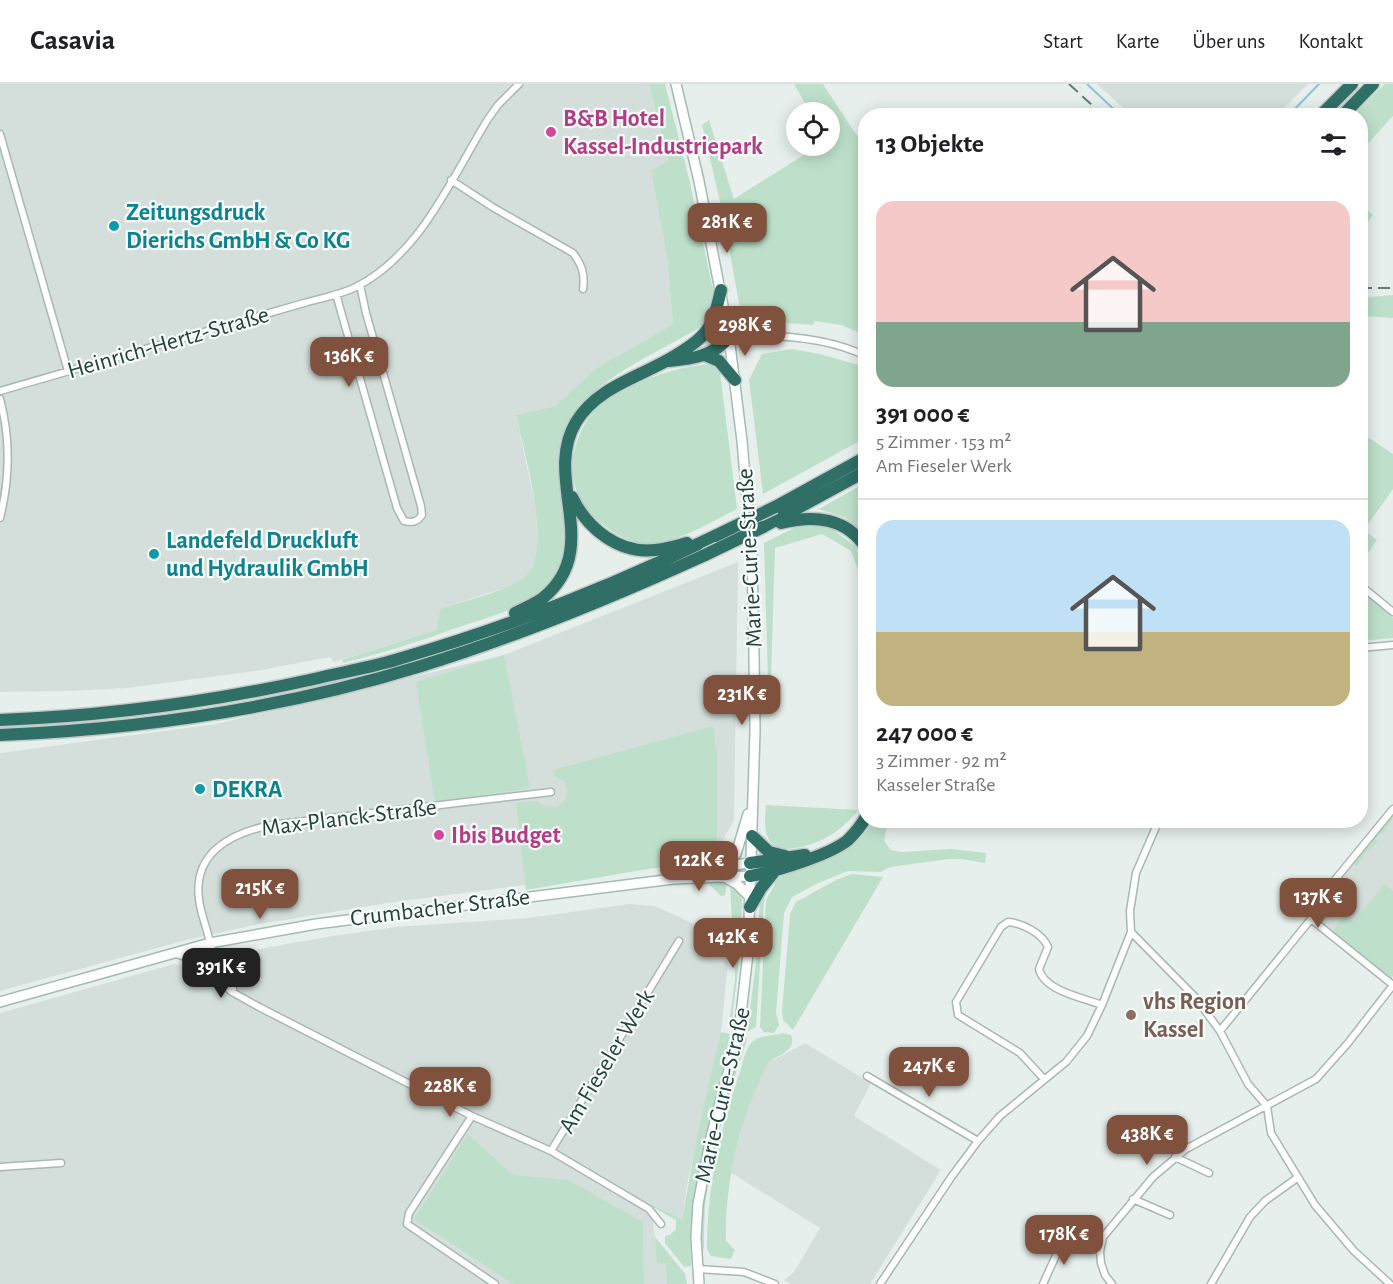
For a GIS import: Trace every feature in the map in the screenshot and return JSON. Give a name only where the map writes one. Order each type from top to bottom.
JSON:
[{"type":"highway","points":[[1328,108],[1352,84]]},
{"type":"highway","points":[[1350,108],[1373,84]]},
{"type":"highway","points":[[457,641],[541,600],[558,582],[566,568],[572,548],[565,451],[576,422],[587,407],[614,386],[668,362],[694,344],[710,326],[721,290]]},
{"type":"highway","points":[[694,344],[729,337]]},
{"type":"highway","points":[[668,362],[705,355],[722,345],[729,337]]},
{"type":"highway","points":[[705,355],[719,361],[735,380]]},
{"type":"highway","points":[[0,720],[76,717],[139,710],[264,690],[401,659],[457,641],[597,589],[775,507],[858,461]]},
{"type":"highway","points":[[0,735],[178,720],[343,688],[420,666],[568,615],[771,524],[858,475]]},
{"type":"highway","points":[[566,482],[578,510],[590,525],[620,544],[641,550],[654,550],[708,539]]},
{"type":"highway","points":[[771,524],[809,518],[827,520],[850,531],[858,540]]},
{"type":"highway","points":[[750,902],[773,873],[846,841],[858,828]]},
{"type":"highway","points":[[752,836],[769,852],[789,857]]},
{"type":"highway","points":[[750,870],[789,857],[819,854]]},
{"type":"highway","points":[[750,870],[773,873]]},
{"type":"main road","name":"Marie-Curie-Straße","points":[[676,84],[697,171],[729,337],[752,557],[755,731],[748,953],[739,1032],[716,1117],[698,1204],[696,1238],[699,1284]]},
{"type":"main road","points":[[719,867],[736,854],[752,797]]},
{"type":"main road","name":"Crumbacher Straße","points":[[673,879],[719,867],[750,870]]},
{"type":"main road","name":"Crumbacher Straße","points":[[0,1002],[210,943],[316,924],[673,879],[724,878],[750,870]]},
{"type":"main road","points":[[724,878],[736,884],[750,902]]},
{"type":"street","name":"Heinrich-Hertz-Straße","points":[[0,392],[360,285],[386,267],[409,244],[429,217],[488,119],[519,84]]},
{"type":"street","points":[[0,134],[68,371]]},
{"type":"street","points":[[451,180],[573,253],[581,264],[585,278],[583,289]]},
{"type":"street","points":[[336,294],[399,515],[404,521],[411,523],[422,515],[421,506],[360,285]]},
{"type":"street","points":[[729,337],[754,335],[803,339],[858,353]]},
{"type":"street","points":[[0,399],[5,419],[9,469],[0,518]]},
{"type":"street","points":[[1368,592],[1393,612]]},
{"type":"street","points":[[1368,647],[1393,645]]},
{"type":"street","name":"Max-Planck-Straße","points":[[210,943],[199,901],[199,883],[205,866],[215,849],[231,837],[271,825],[550,792]]},
{"type":"street","points":[[1220,1031],[1311,919],[1325,892],[1393,809]]},
{"type":"street","points":[[880,1284],[978,1141],[1000,1116],[1066,1062],[1080,1046],[1094,1023],[1131,932],[1130,911],[1136,873],[1156,828]]},
{"type":"street","points":[[1113,1284],[1105,1275],[1101,1263],[1101,1244],[1108,1228],[1133,1199],[1175,1157],[1206,1137],[1310,1083],[1321,1075],[1393,985],[1311,919]]},
{"type":"street","points":[[1044,1079],[1020,1053],[958,1014],[956,1002],[1001,927],[1008,922],[1017,923],[1045,939],[1048,947],[1039,969],[1044,980],[1069,995],[1102,1005]]},
{"type":"street","points":[[1131,932],[1195,997],[1220,1031],[1248,1084],[1267,1106],[1271,1133],[1297,1178],[1333,1228],[1390,1284]]},
{"type":"street","name":"Am Fieseler Werk","points":[[551,1151],[679,941]]},
{"type":"street","points":[[210,943],[207,957],[212,973]]},
{"type":"street","name":"Am Fieseler Werk","points":[[210,943],[219,969],[228,984],[249,1002]]},
{"type":"street","name":"Am Fieseler Werk","points":[[175,954],[194,960],[232,992],[249,1002],[472,1116],[551,1151],[649,1209],[661,1224]]},
{"type":"street","points":[[867,1076],[978,1141]]},
{"type":"street","points":[[472,1116],[409,1213],[407,1224],[495,1284]]},
{"type":"street","points":[[1175,1157],[1209,1173]]},
{"type":"street","points":[[0,1167],[61,1163]]},
{"type":"street","points":[[1211,1284],[1250,1217],[1265,1201],[1297,1178]]},
{"type":"street","points":[[1133,1199],[1170,1215]]},
{"type":"street","points":[[1044,1284],[1058,1251],[1057,1246],[1061,1237]]},
{"type":"street","points":[[698,1269],[744,1272],[775,1284]]},
{"type":"shaded area","points":[[0,84],[649,84],[668,162],[651,171],[667,257],[673,324],[595,369],[555,406],[516,415],[536,510],[538,547],[535,564],[527,576],[513,585],[440,609],[438,630],[334,662],[330,657],[256,671],[127,688],[0,692]]},
{"type":"shaded area","points":[[1097,84],[1308,84],[1284,108],[1123,108]]},
{"type":"shaded area","points":[[738,562],[734,821],[710,861],[387,903],[260,924],[186,940],[0,991],[0,753],[216,724],[504,655]]},
{"type":"shaded area","points":[[1393,812],[1393,976],[1391,978],[1314,919],[1324,906],[1319,902]]},
{"type":"shaded area","points":[[629,904],[655,906],[707,930],[728,963],[721,1032],[687,1185],[682,1221],[653,1204],[651,1206],[655,1237],[685,1274],[687,1284],[0,1284],[0,1013],[174,964],[196,967],[203,972],[259,949],[327,937],[395,927],[529,918]]},
{"type":"shaded area","points":[[805,1043],[871,1083],[854,1116],[941,1170],[870,1284],[791,1284],[784,1280],[794,1272],[820,1228],[730,1172],[745,1116],[768,1063]]},
{"type":"green space","points":[[649,84],[665,84],[689,179],[714,294],[702,326],[634,364],[601,386],[575,413],[567,426],[562,440],[560,469],[568,536],[567,545],[559,570],[544,590],[502,613],[414,643],[343,663],[342,660],[437,630],[440,609],[497,591],[526,576],[534,564],[537,523],[530,474],[516,415],[555,406],[595,369],[673,324],[667,257],[651,171],[668,161]]},
{"type":"green space","points":[[794,84],[823,84],[835,102],[804,102]]},
{"type":"green space","points":[[1385,84],[1393,84],[1393,116],[1368,143],[1368,108],[1360,108]]},
{"type":"green space","points":[[840,110],[858,136],[858,332],[841,325],[815,321],[813,325],[745,320],[739,303],[723,214],[702,125],[709,120],[734,199],[802,156],[840,156]]},
{"type":"green space","points":[[1368,210],[1373,215],[1368,222]]},
{"type":"green space","points":[[1393,295],[1393,318],[1368,316],[1368,297]]},
{"type":"green space","points":[[792,349],[858,365],[858,442],[763,494],[749,380],[762,354]]},
{"type":"green space","points":[[710,364],[720,372],[737,509],[691,532],[654,544],[644,544],[622,537],[592,515],[577,493],[574,480],[574,453],[583,427],[602,404],[626,389],[672,371]]},
{"type":"green space","points":[[1368,437],[1393,454],[1393,489],[1368,524]]},
{"type":"green space","points":[[858,487],[858,528],[846,518],[819,509]]},
{"type":"green space","points":[[827,525],[856,547],[858,570],[851,551],[822,534],[775,548],[771,678],[768,679],[764,543],[796,527]]},
{"type":"green space","points":[[1368,533],[1377,540],[1368,553]]},
{"type":"green space","points":[[1368,595],[1393,618],[1393,638],[1368,640]]},
{"type":"green space","points":[[504,655],[530,788],[435,803],[416,682]]},
{"type":"green space","points":[[713,726],[717,757],[717,837],[711,858],[526,890],[516,803],[537,801],[544,806],[557,807],[565,799],[567,793],[565,782],[554,775],[553,770]]},
{"type":"green space","points":[[766,805],[858,810],[842,827],[822,840],[801,847],[777,849],[767,834]]},
{"type":"green space","points":[[1393,812],[1392,821],[1366,852],[1357,867],[1353,864],[1321,903],[1319,902]]},
{"type":"green space","points":[[868,828],[887,828],[884,841],[891,850],[902,852],[951,849],[986,853],[985,863],[949,859],[890,867],[881,872],[848,871],[792,897],[784,913],[776,1013],[779,1025],[774,1033],[764,1032],[760,1027],[766,901],[776,879],[830,858],[843,851]]},
{"type":"green space","points":[[852,874],[883,877],[793,1030],[783,1020],[782,1011],[790,914],[796,902]]},
{"type":"green space","points":[[727,883],[725,895],[721,896],[709,884]]},
{"type":"green space","points":[[730,883],[741,893],[742,897],[740,953],[731,1028],[729,1026],[735,978]]},
{"type":"green space","points":[[1384,884],[1393,891],[1393,976],[1391,978],[1332,932],[1345,915],[1354,922]]},
{"type":"green space","points":[[768,886],[764,901],[756,1027],[747,1032],[756,963],[760,900]]},
{"type":"green space","points":[[721,1032],[730,1034],[693,1207],[691,1266],[684,1267],[665,1243],[665,1236],[670,1235],[676,1229],[676,1220],[651,1206],[652,1204],[682,1220],[699,1126]]},
{"type":"green space","points":[[782,1033],[791,1035],[791,1046],[769,1063],[756,1088],[741,1130],[731,1174],[726,1241],[735,1250],[731,1259],[711,1256],[707,1249],[712,1182],[726,1115],[744,1056],[755,1039]]},
{"type":"green space","points":[[746,1036],[747,1040],[716,1143],[705,1207],[704,1253],[703,1205],[713,1143],[729,1082]]},
{"type":"green space","points":[[468,1134],[513,1175],[568,1180],[643,1222],[644,1284],[513,1284],[414,1219]]},
{"type":"green space","points":[[655,1237],[685,1274],[687,1284],[667,1284],[666,1263],[657,1264]]},
{"type":"waterway","points":[[1087,84],[1112,108]]},
{"type":"waterway","points":[[1296,108],[1319,84]]},
{"type":"railway","points":[[1069,84],[1095,108]]},
{"type":"railway","points":[[1368,288],[1393,288]]},
{"type":"place","name":"B&B Hotel Kassel-Industriepark","points":[[551,132]]},
{"type":"place","name":"Zeitungsdruck Dierichs GmbH & Co KG","points":[[114,226]]},
{"type":"place","name":"Landefeld Druckluft und Hydraulik GmbH","points":[[154,554]]},
{"type":"place","name":"DEKRA","points":[[200,789]]},
{"type":"place","name":"Ibis Budget","points":[[439,835]]},
{"type":"place","name":"vhs Region Kassel","points":[[1131,1015]]}]
